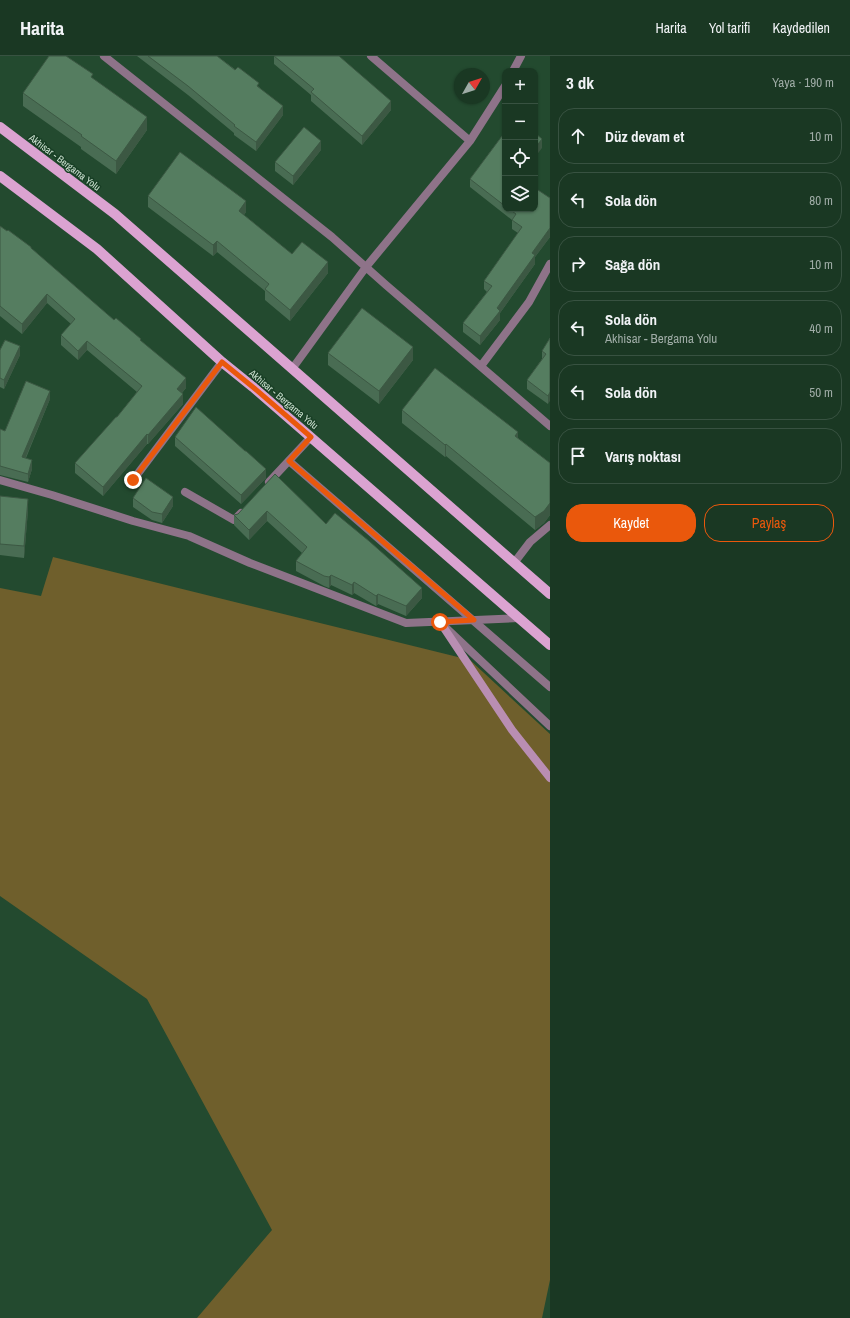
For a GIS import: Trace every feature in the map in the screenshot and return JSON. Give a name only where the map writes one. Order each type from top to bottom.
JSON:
[{"type":"main road","name":"Akhisar - Bergama Yolu","points":[[0,127],[115,214],[550,594]]},
{"type":"main road","name":"Akhisar - Bergama Yolu","points":[[0,176],[97,249],[222,362],[311,437],[550,645]]},
{"type":"street","points":[[104,56],[332,237],[550,426]]},
{"type":"street","points":[[372,56],[470,141]]},
{"type":"street","points":[[515,68],[521,56]]},
{"type":"street","points":[[292,369],[366,267],[470,141],[502,91]]},
{"type":"street","points":[[481,366],[529,302],[550,264]]},
{"type":"street","points":[[133,480],[222,362]]},
{"type":"street","points":[[264,488],[311,437]]},
{"type":"street","points":[[289,461],[550,687]]},
{"type":"street","points":[[0,480],[134,521],[189,536],[250,563],[406,623],[519,618]]},
{"type":"street","points":[[185,492],[234,520],[249,504]]},
{"type":"street","points":[[514,563],[530,542],[550,525]]},
{"type":"street","points":[[440,622],[550,726]]},
{"type":"street","points":[[440,622],[512,730],[550,778]]},
{"type":"shaded area","points":[[53,557],[470,660],[550,734],[550,1280],[542,1318],[197,1318],[272,1230],[147,999],[0,896],[0,588],[41,596]]},
{"type":"building","points":[[49,56],[66,56],[93,74],[91,77],[147,117],[116,161],[23,93]]},
{"type":"building","points":[[148,56],[217,56],[235,70],[238,67],[259,83],[257,86],[283,106],[256,142],[234,126],[235,125],[188,86]]},
{"type":"building","points":[[274,56],[339,56],[391,101],[362,136],[311,92],[314,89]]},
{"type":"building","points":[[304,127],[321,141],[293,176],[275,162]]},
{"type":"building","points":[[502,136],[502,204],[470,179]]},
{"type":"building","points":[[538,136],[542,139],[538,144]]},
{"type":"building","points":[[180,152],[246,201],[239,211],[292,254],[302,242],[328,262],[290,310],[265,289],[269,284],[217,241],[213,245],[148,196]]},
{"type":"building","points":[[538,190],[550,198],[550,228],[532,253],[535,255],[497,308],[500,311],[480,336],[463,323],[492,286],[484,281],[522,227],[512,220],[516,214],[513,212],[538,212]]},
{"type":"building","points":[[0,226],[31,247],[114,320],[116,318],[186,378],[177,389],[183,394],[148,435],[147,434],[103,487],[75,463],[117,417],[142,386],[87,341],[78,351],[61,335],[75,319],[47,294],[22,324],[0,306]]},
{"type":"building","points":[[362,308],[413,347],[379,391],[328,353]]},
{"type":"building","points":[[550,338],[550,392],[548,396],[527,380],[546,354],[542,351]]},
{"type":"building","points":[[5,340],[20,346],[4,380],[0,378],[0,350]]},
{"type":"building","points":[[435,368],[518,432],[515,436],[550,463],[550,503],[544,511],[535,517],[402,410]]},
{"type":"building","points":[[26,381],[50,391],[22,457],[32,460],[28,474],[0,466],[0,429],[5,431]]},
{"type":"building","points":[[196,407],[266,469],[241,495],[175,437]]},
{"type":"building","points":[[275,474],[326,524],[335,513],[422,588],[406,606],[378,594],[376,596],[354,582],[352,585],[331,575],[329,577],[324,576],[296,561],[307,547],[267,511],[249,530],[234,515],[238,514]]},
{"type":"building","points":[[146,478],[173,497],[162,514],[152,512],[133,498]]},
{"type":"building","points":[[0,496],[28,499],[24,546],[0,544]]},
{"type":"route","points":[[133,480],[222,362],[311,437],[289,461],[474,620],[440,622]]}]
